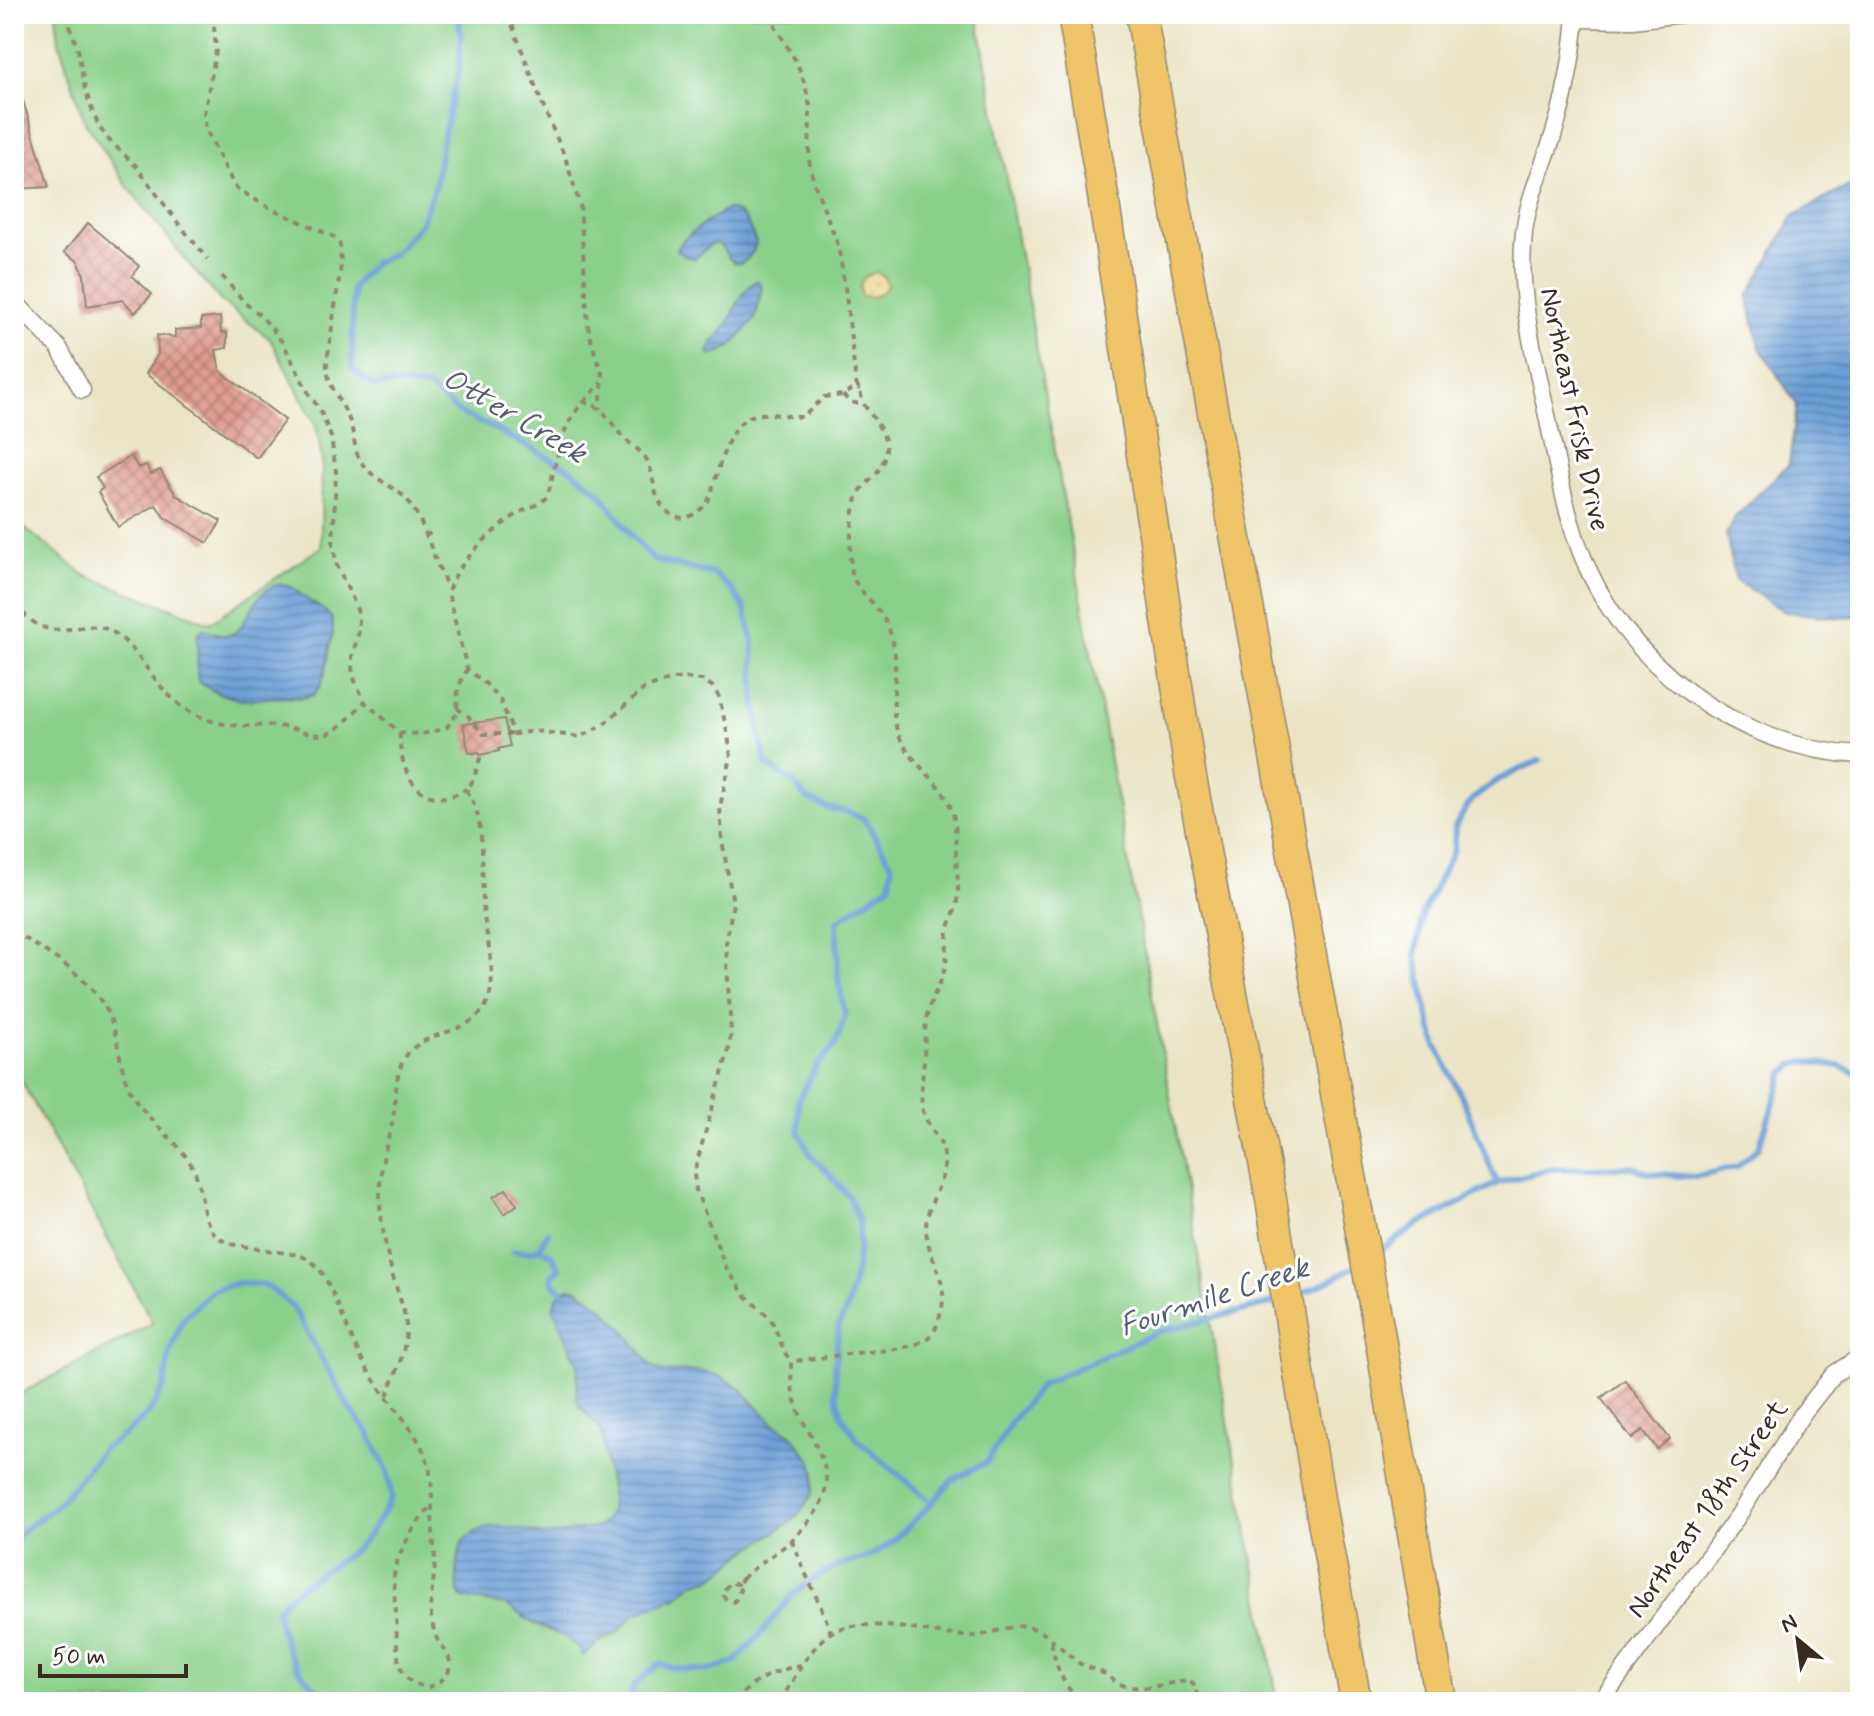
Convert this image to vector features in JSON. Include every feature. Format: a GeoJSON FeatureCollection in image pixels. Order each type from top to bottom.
{"type":"FeatureCollection","features":[{"type":"Feature","properties":{"kind":"highway"},"geometry":{"type":"LineString","coordinates":[[1073,14],[1190,772],[1271,1199],[1356,1702]]}},
{"type":"Feature","properties":{"kind":"highway"},"geometry":{"type":"LineString","coordinates":[[1141,14],[1349,1162],[1441,1702]]}},
{"type":"Feature","properties":{"kind":"street"},"geometry":{"type":"LineString","coordinates":[[1576,16],[1633,20],[1682,14]]}},
{"type":"Feature","properties":{"kind":"street","name":"Northeast Frisk Drive"},"geometry":{"type":"LineString","coordinates":[[1576,16],[1564,93],[1524,230],[1522,288],[1578,547],[1599,589],[1629,635],[1686,692],[1722,715],[1794,745],[1860,755]]}},
{"type":"Feature","properties":{"kind":"street"},"geometry":{"type":"LineString","coordinates":[[14,301],[59,348],[82,390]]}},
{"type":"Feature","properties":{"kind":"street","name":"Northeast 18th Street"},"geometry":{"type":"LineString","coordinates":[[1605,1699],[1738,1516],[1803,1413],[1834,1374],[1860,1357]]}},
{"type":"Feature","properties":{"kind":"path"},"geometry":{"type":"LineString","coordinates":[[66,14],[78,50],[85,89],[100,128],[136,166],[208,259]]}},
{"type":"Feature","properties":{"kind":"path"},"geometry":{"type":"LineString","coordinates":[[213,14],[216,51],[204,114],[206,130],[236,188],[264,205],[334,237],[340,245],[341,265],[326,372],[329,382],[346,413],[361,463],[413,507],[445,582],[450,584]]}},
{"type":"Feature","properties":{"kind":"path"},"geometry":{"type":"LineString","coordinates":[[508,14],[565,157],[580,205],[588,325],[603,376],[600,409]]}},
{"type":"Feature","properties":{"kind":"path"},"geometry":{"type":"LineString","coordinates":[[768,14],[797,63],[805,85],[810,106],[809,160],[813,180],[838,245],[856,384],[862,402],[886,438],[883,464],[860,492],[850,540],[852,576],[889,628],[896,662],[895,728],[909,753],[938,784],[952,809],[959,889],[947,942],[944,973],[927,1015],[922,1094],[922,1110],[942,1145],[945,1157],[944,1171],[931,1201],[926,1231],[944,1290],[943,1304],[931,1335],[919,1342],[874,1353],[791,1361]]}},
{"type":"Feature","properties":{"kind":"path"},"geometry":{"type":"LineString","coordinates":[[222,276],[283,343],[321,412],[331,437],[336,472],[333,544],[337,566],[359,617],[352,668],[365,702],[400,733],[422,734],[439,730],[447,727],[457,713],[458,688],[467,669]]}},
{"type":"Feature","properties":{"kind":"path"},"geometry":{"type":"LineString","coordinates":[[514,734],[500,700],[467,669],[448,593],[450,584],[475,550],[506,522],[544,501],[571,417],[602,383]]}},
{"type":"Feature","properties":{"kind":"path"},"geometry":{"type":"LineString","coordinates":[[584,402],[600,409],[623,438],[641,452],[648,463],[659,502],[668,512],[684,518],[693,517],[708,501],[733,432],[746,419],[767,414],[803,417],[824,397],[860,389]]}},
{"type":"Feature","properties":{"kind":"path"},"geometry":{"type":"LineString","coordinates":[[843,395],[852,403],[862,402]]}},
{"type":"Feature","properties":{"kind":"path"},"geometry":{"type":"LineString","coordinates":[[425,536],[433,532]]}},
{"type":"Feature","properties":{"kind":"path"},"geometry":{"type":"LineString","coordinates":[[14,604],[38,625],[50,629],[92,627],[113,632],[171,698],[185,709],[215,723],[286,727],[324,735],[333,731],[365,702]]}},
{"type":"Feature","properties":{"kind":"path"},"geometry":{"type":"LineString","coordinates":[[457,708],[483,734],[536,731],[580,737],[604,724],[644,689],[672,679],[702,680],[712,686],[719,697],[731,757],[720,807],[722,840],[733,903],[726,944],[731,1033],[694,1174],[696,1190],[726,1268],[745,1295],[771,1319],[791,1361],[790,1382],[795,1401],[801,1419],[820,1452],[827,1487],[815,1514],[792,1540],[743,1577],[737,1584],[731,1582],[725,1587],[722,1592],[729,1601],[735,1601],[743,1577]]}},
{"type":"Feature","properties":{"kind":"path"},"geometry":{"type":"LineString","coordinates":[[400,733],[404,766],[416,787],[426,795],[452,797],[472,785],[480,759],[474,753]]}},
{"type":"Feature","properties":{"kind":"path"},"geometry":{"type":"LineString","coordinates":[[387,1396],[406,1334],[380,1202],[382,1167],[393,1117],[397,1073],[403,1060],[420,1043],[467,1023],[477,1015],[487,1005],[491,987],[478,813],[466,789]]}},
{"type":"Feature","properties":{"kind":"path"},"geometry":{"type":"LineString","coordinates":[[14,931],[70,968],[102,1003],[116,1030],[128,1087],[194,1169],[211,1230],[219,1240],[230,1244],[298,1255],[316,1264],[379,1387],[415,1434],[429,1465],[432,1483],[435,1561],[430,1612],[436,1637],[449,1658],[450,1667],[441,1681],[429,1687],[409,1682],[403,1675],[399,1663],[394,1585],[400,1556],[416,1526],[432,1506]]}},
{"type":"Feature","properties":{"kind":"path"},"geometry":{"type":"LineString","coordinates":[[792,1540],[831,1633]]}},
{"type":"Feature","properties":{"kind":"path"},"geometry":{"type":"LineString","coordinates":[[780,1702],[801,1665],[831,1633],[848,1626],[870,1625],[974,1637],[1025,1626],[1035,1629],[1079,1663],[1123,1685],[1149,1688],[1189,1680],[1196,1688],[1194,1702]]}},
{"type":"Feature","properties":{"kind":"path"},"geometry":{"type":"LineString","coordinates":[[1050,1640],[1066,1686],[1084,1702]]}},
{"type":"Feature","properties":{"kind":"path"},"geometry":{"type":"LineString","coordinates":[[735,1702],[765,1676],[801,1665]]}},
{"type":"Feature","properties":{"kind":"green space"},"geometry":{"type":"Polygon","coordinates":[[[56,14],[977,14],[1278,1702],[14,1702],[14,1397],[153,1323],[21,1080],[14,1076],[14,520],[86,576],[210,623],[321,547],[322,461],[316,425],[270,339],[221,301],[188,263],[125,183],[84,120],[59,42],[56,14]]]}},
{"type":"Feature","properties":{"kind":"sand"},"geometry":{"type":"Polygon","coordinates":[[[877,272],[885,278],[887,286],[876,296],[861,295],[863,280],[877,272]]]}},
{"type":"Feature","properties":{"kind":"water"},"geometry":{"type":"Polygon","coordinates":[[[1860,180],[1860,615],[1843,618],[1785,612],[1736,581],[1726,535],[1734,518],[1789,464],[1797,405],[1760,348],[1748,297],[1793,216],[1860,180]]]}},
{"type":"Feature","properties":{"kind":"water"},"geometry":{"type":"Polygon","coordinates":[[[728,209],[743,218],[756,243],[746,260],[734,262],[716,243],[695,259],[676,250],[692,233],[728,209]]]}},
{"type":"Feature","properties":{"kind":"water"},"geometry":{"type":"Polygon","coordinates":[[[757,280],[762,287],[755,319],[731,347],[711,356],[708,353],[711,346],[728,324],[745,292],[757,280]]]}},
{"type":"Feature","properties":{"kind":"water"},"geometry":{"type":"Polygon","coordinates":[[[281,584],[293,588],[331,617],[333,633],[320,687],[313,695],[303,698],[241,700],[217,693],[199,682],[198,633],[203,629],[225,635],[235,632],[263,593],[281,584]]]}},
{"type":"Feature","properties":{"kind":"water"},"geometry":{"type":"Polygon","coordinates":[[[569,1288],[577,1289],[603,1308],[626,1332],[651,1366],[662,1372],[699,1371],[719,1376],[738,1386],[772,1422],[792,1435],[812,1462],[815,1473],[813,1493],[798,1515],[783,1527],[713,1578],[693,1583],[677,1597],[635,1614],[617,1633],[582,1655],[580,1649],[563,1636],[534,1624],[506,1605],[461,1597],[457,1577],[462,1542],[483,1529],[510,1528],[547,1536],[598,1527],[609,1515],[610,1490],[601,1430],[579,1405],[578,1365],[553,1307],[559,1295],[569,1288]]]}},
{"type":"Feature","properties":{"kind":"building"},"geometry":{"type":"Polygon","coordinates":[[[18,84],[49,187],[14,189],[14,85],[18,84]]]}},
{"type":"Feature","properties":{"kind":"building"},"geometry":{"type":"Polygon","coordinates":[[[88,223],[139,266],[132,276],[152,294],[135,313],[123,300],[87,306],[84,275],[78,261],[64,252],[88,223]]]}},
{"type":"Feature","properties":{"kind":"building"},"geometry":{"type":"Polygon","coordinates":[[[220,317],[221,332],[227,333],[227,348],[216,350],[220,371],[285,420],[257,458],[146,374],[158,354],[157,335],[175,337],[175,330],[201,328],[201,319],[220,317]]]}},
{"type":"Feature","properties":{"kind":"building"},"geometry":{"type":"Polygon","coordinates":[[[131,456],[138,468],[146,465],[151,474],[160,470],[176,495],[221,521],[208,543],[165,518],[156,505],[118,527],[98,492],[103,488],[96,477],[131,456]]]}},
{"type":"Feature","properties":{"kind":"building"},"geometry":{"type":"Polygon","coordinates":[[[504,719],[510,746],[480,755],[479,752],[469,753],[463,724],[504,719]]]}},
{"type":"Feature","properties":{"kind":"building"},"geometry":{"type":"Polygon","coordinates":[[[506,1189],[517,1205],[504,1214],[493,1197],[506,1189]]]}},
{"type":"Feature","properties":{"kind":"building"},"geometry":{"type":"Polygon","coordinates":[[[1625,1380],[1670,1439],[1657,1449],[1643,1430],[1632,1439],[1601,1398],[1625,1380]]]}},
{"type":"Feature","properties":{"kind":"waterway","name":"Otter Creek"},"geometry":{"type":"LineString","coordinates":[[458,14],[461,38],[459,69],[435,187],[421,223],[394,254],[374,263],[353,287],[352,368],[377,386],[428,387],[460,413],[572,470],[600,493],[654,560],[714,574],[731,589],[744,607],[753,641],[755,700],[767,765],[794,783],[806,798],[864,819],[892,865],[890,885],[837,921],[838,979],[845,1014],[833,1048],[817,1065],[798,1101],[799,1132],[811,1156],[849,1197],[859,1220],[856,1269],[848,1306],[839,1325],[835,1367],[836,1394],[842,1416],[858,1440],[932,1503]]}},
{"type":"Feature","properties":{"kind":"waterway"},"geometry":{"type":"LineString","coordinates":[[1497,1183],[1461,1095],[1437,1047],[1416,956],[1422,914],[1454,849],[1455,827],[1466,808],[1498,780],[1540,760]]}},
{"type":"Feature","properties":{"kind":"waterway","name":"Fourmile Creek"},"geometry":{"type":"LineString","coordinates":[[1374,1255],[1416,1226],[1497,1183],[1550,1169],[1633,1167],[1648,1173],[1694,1177],[1737,1167],[1759,1147],[1784,1073],[1794,1065],[1805,1061],[1838,1066],[1860,1074]]}},
{"type":"Feature","properties":{"kind":"waterway"},"geometry":{"type":"LineString","coordinates":[[539,1249],[548,1232]]}},
{"type":"Feature","properties":{"kind":"waterway"},"geometry":{"type":"LineString","coordinates":[[513,1251],[539,1249],[551,1254],[559,1268],[552,1281],[561,1291]]}},
{"type":"Feature","properties":{"kind":"waterway","name":"Fourmile Creek"},"geometry":{"type":"LineString","coordinates":[[1296,1295],[1326,1283],[1357,1265]]}},
{"type":"Feature","properties":{"kind":"waterway","name":"Fourmile Creek"},"geometry":{"type":"LineString","coordinates":[[14,1540],[54,1508],[103,1449],[150,1412],[164,1386],[170,1351],[183,1319],[212,1290],[238,1283],[266,1285],[293,1307],[350,1409],[368,1432],[388,1472],[392,1498],[365,1540],[350,1554],[305,1583],[277,1610],[288,1652],[301,1672],[332,1702]]}},
{"type":"Feature","properties":{"kind":"waterway","name":"Fourmile Creek"},"geometry":{"type":"LineString","coordinates":[[629,1702],[634,1685],[659,1664],[707,1671],[735,1662],[792,1595],[839,1565],[868,1557],[890,1544],[952,1480],[987,1462],[1012,1421],[1042,1384],[1160,1331],[1278,1302]]}}]}
